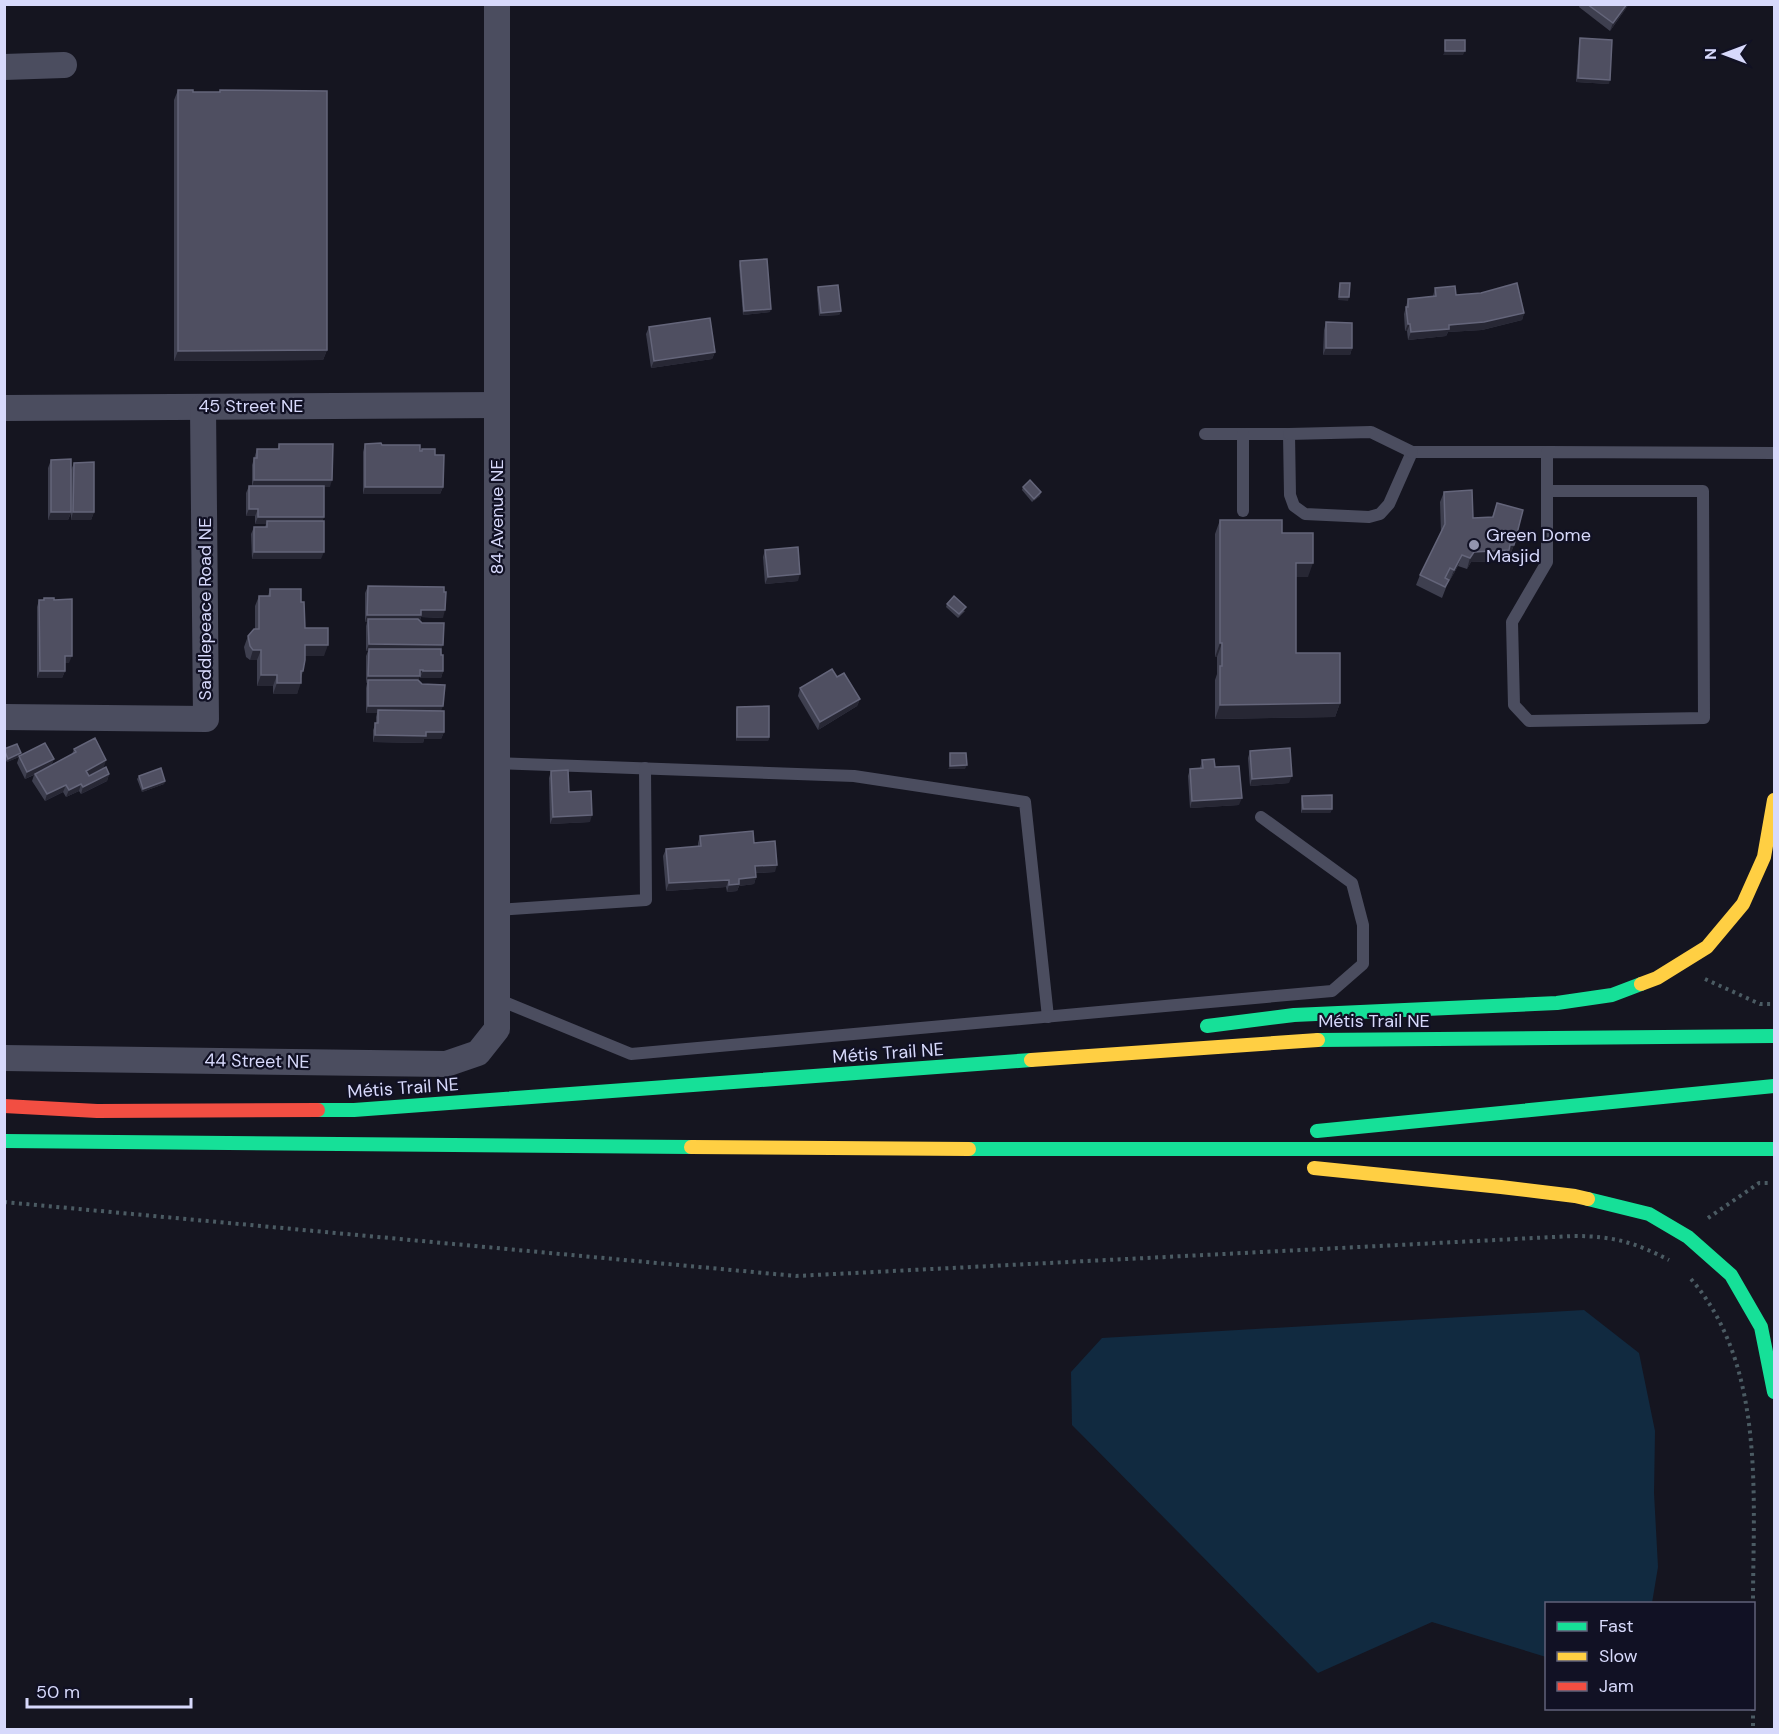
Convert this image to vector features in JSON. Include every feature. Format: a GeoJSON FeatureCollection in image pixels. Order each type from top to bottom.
{"type":"FeatureCollection","features":[{"type":"Feature","properties":{"kind":"main road"},"geometry":{"type":"LineString","coordinates":[[1188,1028],[1294,1015],[1557,1003],[1612,995],[1657,978],[1707,947],[1743,904],[1764,857],[1774,800]]}},
{"type":"Feature","properties":{"kind":"main road","name":"Métis Trail NE"},"geometry":{"type":"LineString","coordinates":[[4,1106],[97,1111],[354,1110],[1302,1040],[1774,1036]]}},
{"type":"Feature","properties":{"kind":"main road"},"geometry":{"type":"LineString","coordinates":[[811,1077],[1070,1044]]}},
{"type":"Feature","properties":{"kind":"main road"},"geometry":{"type":"LineString","coordinates":[[1306,1132],[1774,1086]]}},
{"type":"Feature","properties":{"kind":"main road"},"geometry":{"type":"LineString","coordinates":[[1127,1150],[1270,1136]]}},
{"type":"Feature","properties":{"kind":"main road"},"geometry":{"type":"LineString","coordinates":[[4,1141],[1127,1150],[1774,1149]]}},
{"type":"Feature","properties":{"kind":"main road"},"geometry":{"type":"LineString","coordinates":[[1127,1150],[1256,1162]]}},
{"type":"Feature","properties":{"kind":"main road"},"geometry":{"type":"LineString","coordinates":[[1302,1167],[1575,1196],[1649,1214],[1688,1237],[1731,1275],[1761,1327],[1774,1392]]}},
{"type":"Feature","properties":{"kind":"street","name":"84 Avenue NE"},"geometry":{"type":"LineString","coordinates":[[497,4],[497,1029]]}},
{"type":"Feature","properties":{"kind":"street"},"geometry":{"type":"LineString","coordinates":[[4,67],[64,65]]}},
{"type":"Feature","properties":{"kind":"street","name":"45 Street NE"},"geometry":{"type":"LineString","coordinates":[[4,408],[497,405]]}},
{"type":"Feature","properties":{"kind":"street","name":"Saddlepeace Road NE"},"geometry":{"type":"LineString","coordinates":[[4,717],[206,719],[203,407]]}},
{"type":"Feature","properties":{"kind":"street","name":"44 Street NE"},"geometry":{"type":"LineString","coordinates":[[4,1058],[446,1064],[478,1053],[497,1029]]}},
{"type":"Feature","properties":{"kind":"lane"},"geometry":{"type":"LineString","coordinates":[[1205,434],[1371,432],[1412,452],[1774,453]]}},
{"type":"Feature","properties":{"kind":"lane"},"geometry":{"type":"LineString","coordinates":[[1243,434],[1243,511]]}},
{"type":"Feature","properties":{"kind":"lane"},"geometry":{"type":"LineString","coordinates":[[1289,434],[1290,495],[1294,506],[1305,514],[1369,517],[1380,514],[1389,504],[1412,452]]}},
{"type":"Feature","properties":{"kind":"lane"},"geometry":{"type":"LineString","coordinates":[[1547,452],[1547,490],[1547,562],[1512,622],[1514,705],[1529,721],[1704,718],[1703,491],[1547,490]]}},
{"type":"Feature","properties":{"kind":"lane"},"geometry":{"type":"LineString","coordinates":[[497,763],[854,776],[1025,802],[1048,1017]]}},
{"type":"Feature","properties":{"kind":"lane"},"geometry":{"type":"LineString","coordinates":[[497,910],[646,900],[645,768]]}},
{"type":"Feature","properties":{"kind":"lane"},"geometry":{"type":"LineString","coordinates":[[497,999],[631,1054],[1332,991],[1363,964],[1363,925],[1352,883],[1262,817]]}},
{"type":"Feature","properties":{"kind":"path"},"geometry":{"type":"LineString","coordinates":[[1700,976],[1760,1004],[1771,1004]]}},
{"type":"Feature","properties":{"kind":"path"},"geometry":{"type":"LineString","coordinates":[[1704,1221],[1759,1183],[1771,1183]]}},
{"type":"Feature","properties":{"kind":"path"},"geometry":{"type":"LineString","coordinates":[[4,1202],[796,1275],[1574,1236],[1603,1237],[1633,1243],[1673,1262]]}},
{"type":"Feature","properties":{"kind":"path"},"geometry":{"type":"LineString","coordinates":[[1686,1274],[1710,1304],[1728,1337],[1742,1381],[1753,1463],[1753,1602]]}},
{"type":"Feature","properties":{"kind":"path"},"geometry":{"type":"LineString","coordinates":[[1753,1710],[1754,1730]]}},
{"type":"Feature","properties":{"kind":"water"},"geometry":{"type":"Polygon","coordinates":[[[1584,1310],[1639,1353],[1655,1431],[1654,1493],[1658,1567],[1652,1602],[1545,1602],[1545,1657],[1432,1622],[1318,1673],[1072,1425],[1071,1372],[1102,1338],[1584,1310]]]}},
{"type":"Feature","properties":{"kind":"building"},"geometry":{"type":"Polygon","coordinates":[[[1587,4],[1627,4],[1613,23],[1587,4]]]}},
{"type":"Feature","properties":{"kind":"building"},"geometry":{"type":"Polygon","coordinates":[[[1580,38],[1612,40],[1610,80],[1578,78],[1580,38]]]}},
{"type":"Feature","properties":{"kind":"building"},"geometry":{"type":"Polygon","coordinates":[[[1445,40],[1465,40],[1465,51],[1445,51],[1445,40]]]}},
{"type":"Feature","properties":{"kind":"building"},"geometry":{"type":"Polygon","coordinates":[[[178,90],[193,90],[193,92],[327,91],[327,350],[178,351],[178,90]]]}},
{"type":"Feature","properties":{"kind":"building"},"geometry":{"type":"Polygon","coordinates":[[[767,259],[771,309],[744,311],[740,261],[767,259]]]}},
{"type":"Feature","properties":{"kind":"building"},"geometry":{"type":"Polygon","coordinates":[[[1340,283],[1350,283],[1349,297],[1339,297],[1340,283]]]}},
{"type":"Feature","properties":{"kind":"building"},"geometry":{"type":"Polygon","coordinates":[[[1517,283],[1524,313],[1484,322],[1449,325],[1449,329],[1411,332],[1406,307],[1408,307],[1408,299],[1436,296],[1435,288],[1455,286],[1456,295],[1481,293],[1517,283]]]}},
{"type":"Feature","properties":{"kind":"building"},"geometry":{"type":"Polygon","coordinates":[[[838,285],[841,311],[821,313],[818,287],[838,285]]]}},
{"type":"Feature","properties":{"kind":"building"},"geometry":{"type":"Polygon","coordinates":[[[710,318],[715,352],[654,361],[649,327],[710,318]]]}},
{"type":"Feature","properties":{"kind":"building"},"geometry":{"type":"Polygon","coordinates":[[[1326,322],[1352,323],[1352,348],[1326,348],[1326,322]]]}},
{"type":"Feature","properties":{"kind":"building"},"geometry":{"type":"Polygon","coordinates":[[[381,443],[382,445],[420,445],[420,451],[435,449],[435,455],[444,455],[443,487],[365,487],[365,444],[381,443]]]}},
{"type":"Feature","properties":{"kind":"building"},"geometry":{"type":"Polygon","coordinates":[[[279,444],[333,444],[332,480],[254,480],[254,458],[257,458],[257,449],[279,449],[279,444]]]}},
{"type":"Feature","properties":{"kind":"building"},"geometry":{"type":"Polygon","coordinates":[[[71,459],[71,512],[51,512],[51,460],[71,459]]]}},
{"type":"Feature","properties":{"kind":"building"},"geometry":{"type":"Polygon","coordinates":[[[94,462],[94,512],[73,512],[74,463],[94,462]]]}},
{"type":"Feature","properties":{"kind":"building"},"geometry":{"type":"Polygon","coordinates":[[[1030,480],[1041,492],[1034,499],[1023,487],[1030,480]]]}},
{"type":"Feature","properties":{"kind":"building"},"geometry":{"type":"Polygon","coordinates":[[[249,486],[324,486],[324,517],[258,517],[258,509],[249,509],[249,486]]]}},
{"type":"Feature","properties":{"kind":"building","name":"Green Dome Masjid"},"geometry":{"type":"Polygon","coordinates":[[[1472,490],[1473,518],[1493,517],[1497,503],[1523,510],[1514,545],[1510,545],[1509,550],[1474,552],[1470,558],[1462,555],[1454,570],[1450,568],[1445,578],[1449,580],[1445,587],[1420,575],[1445,524],[1444,492],[1472,490]]]}},
{"type":"Feature","properties":{"kind":"building"},"geometry":{"type":"Polygon","coordinates":[[[1220,520],[1282,520],[1282,533],[1313,533],[1313,563],[1296,563],[1296,653],[1340,653],[1340,703],[1220,705],[1222,643],[1220,643],[1220,520]]]}},
{"type":"Feature","properties":{"kind":"building"},"geometry":{"type":"Polygon","coordinates":[[[267,521],[324,521],[324,552],[254,552],[254,527],[267,527],[267,521]]]}},
{"type":"Feature","properties":{"kind":"building"},"geometry":{"type":"Polygon","coordinates":[[[798,547],[800,574],[768,577],[765,550],[798,547]]]}},
{"type":"Feature","properties":{"kind":"building"},"geometry":{"type":"Polygon","coordinates":[[[368,586],[444,587],[445,610],[421,610],[421,615],[367,615],[368,586]]]}},
{"type":"Feature","properties":{"kind":"building"},"geometry":{"type":"Polygon","coordinates":[[[270,589],[301,589],[305,628],[328,628],[328,645],[305,645],[301,683],[277,683],[277,675],[261,675],[261,650],[253,650],[250,646],[248,636],[254,629],[259,629],[259,596],[270,596],[270,589]]]}},
{"type":"Feature","properties":{"kind":"building"},"geometry":{"type":"Polygon","coordinates":[[[954,596],[966,607],[959,614],[947,604],[954,596]]]}},
{"type":"Feature","properties":{"kind":"building"},"geometry":{"type":"Polygon","coordinates":[[[44,598],[72,599],[72,656],[65,656],[65,671],[40,671],[39,600],[44,600],[44,598]]]}},
{"type":"Feature","properties":{"kind":"building"},"geometry":{"type":"Polygon","coordinates":[[[368,619],[418,619],[422,623],[444,623],[443,645],[369,644],[368,619]]]}},
{"type":"Feature","properties":{"kind":"building"},"geometry":{"type":"Polygon","coordinates":[[[369,649],[441,649],[443,671],[420,670],[420,676],[368,676],[369,649]]]}},
{"type":"Feature","properties":{"kind":"building"},"geometry":{"type":"Polygon","coordinates":[[[832,669],[837,677],[844,673],[860,699],[820,722],[800,688],[832,669]]]}},
{"type":"Feature","properties":{"kind":"building"},"geometry":{"type":"Polygon","coordinates":[[[368,680],[418,680],[422,684],[445,685],[443,706],[368,706],[368,680]]]}},
{"type":"Feature","properties":{"kind":"building"},"geometry":{"type":"Polygon","coordinates":[[[769,706],[769,737],[737,737],[737,707],[769,706]]]}},
{"type":"Feature","properties":{"kind":"building"},"geometry":{"type":"Polygon","coordinates":[[[378,710],[444,711],[444,732],[426,732],[426,736],[375,735],[378,710]]]}},
{"type":"Feature","properties":{"kind":"building"},"geometry":{"type":"Polygon","coordinates":[[[95,738],[106,760],[86,771],[89,776],[106,767],[109,774],[83,787],[81,784],[69,790],[66,785],[47,794],[35,774],[76,752],[74,749],[95,738]]]}},
{"type":"Feature","properties":{"kind":"building"},"geometry":{"type":"Polygon","coordinates":[[[45,743],[54,759],[27,772],[19,756],[45,743]]]}},
{"type":"Feature","properties":{"kind":"building"},"geometry":{"type":"Polygon","coordinates":[[[17,744],[21,753],[8,759],[4,749],[17,744]]]}},
{"type":"Feature","properties":{"kind":"building"},"geometry":{"type":"Polygon","coordinates":[[[1290,748],[1292,776],[1252,779],[1250,751],[1290,748]]]}},
{"type":"Feature","properties":{"kind":"building"},"geometry":{"type":"Polygon","coordinates":[[[950,753],[966,753],[967,765],[950,766],[950,753]]]}},
{"type":"Feature","properties":{"kind":"building"},"geometry":{"type":"Polygon","coordinates":[[[1214,759],[1215,767],[1239,766],[1242,798],[1192,801],[1190,769],[1203,768],[1202,760],[1214,759]]]}},
{"type":"Feature","properties":{"kind":"building"},"geometry":{"type":"Polygon","coordinates":[[[161,768],[165,781],[143,789],[139,776],[161,768]]]}},
{"type":"Feature","properties":{"kind":"building"},"geometry":{"type":"Polygon","coordinates":[[[568,770],[569,792],[591,791],[592,815],[553,817],[551,771],[568,770]]]}},
{"type":"Feature","properties":{"kind":"building"},"geometry":{"type":"Polygon","coordinates":[[[1332,795],[1332,809],[1303,809],[1302,796],[1332,795]]]}},
{"type":"Feature","properties":{"kind":"building"},"geometry":{"type":"Polygon","coordinates":[[[753,831],[754,843],[775,841],[777,865],[755,866],[756,877],[739,879],[739,884],[729,885],[729,880],[669,883],[666,849],[701,846],[700,836],[753,831]]]}},
{"type":"Feature","properties":{"kind":"traffic: fast"},"geometry":{"type":"LineString","coordinates":[[1207,1026],[1294,1015],[1557,1003],[1612,995],[1641,984]]}},
{"type":"Feature","properties":{"kind":"traffic: fast"},"geometry":{"type":"LineString","coordinates":[[1318,1040],[1774,1036]]}},
{"type":"Feature","properties":{"kind":"traffic: fast"},"geometry":{"type":"LineString","coordinates":[[318,1110],[354,1110],[1031,1060]]}},
{"type":"Feature","properties":{"kind":"traffic: fast"},"geometry":{"type":"LineString","coordinates":[[1317,1131],[1774,1086]]}},
{"type":"Feature","properties":{"kind":"traffic: fast"},"geometry":{"type":"LineString","coordinates":[[4,1141],[691,1147]]}},
{"type":"Feature","properties":{"kind":"traffic: fast"},"geometry":{"type":"LineString","coordinates":[[969,1149],[1774,1149]]}},
{"type":"Feature","properties":{"kind":"traffic: fast"},"geometry":{"type":"LineString","coordinates":[[1588,1199],[1649,1214],[1688,1237],[1731,1275],[1761,1327],[1774,1392]]}},
{"type":"Feature","properties":{"kind":"traffic: slow"},"geometry":{"type":"LineString","coordinates":[[1641,984],[1657,978],[1707,947],[1743,904],[1764,857],[1774,800]]}},
{"type":"Feature","properties":{"kind":"traffic: slow"},"geometry":{"type":"LineString","coordinates":[[1031,1060],[1318,1040]]}},
{"type":"Feature","properties":{"kind":"traffic: slow"},"geometry":{"type":"LineString","coordinates":[[691,1147],[969,1149]]}},
{"type":"Feature","properties":{"kind":"traffic: slow"},"geometry":{"type":"LineString","coordinates":[[1314,1168],[1501,1187],[1588,1199]]}},
{"type":"Feature","properties":{"kind":"traffic: jam"},"geometry":{"type":"LineString","coordinates":[[4,1106],[97,1111],[318,1110]]}},
{"type":"Feature","properties":{"kind":"place","name":"Green Dome Masjid"},"geometry":{"type":"Point","coordinates":[1474,545]}}]}
